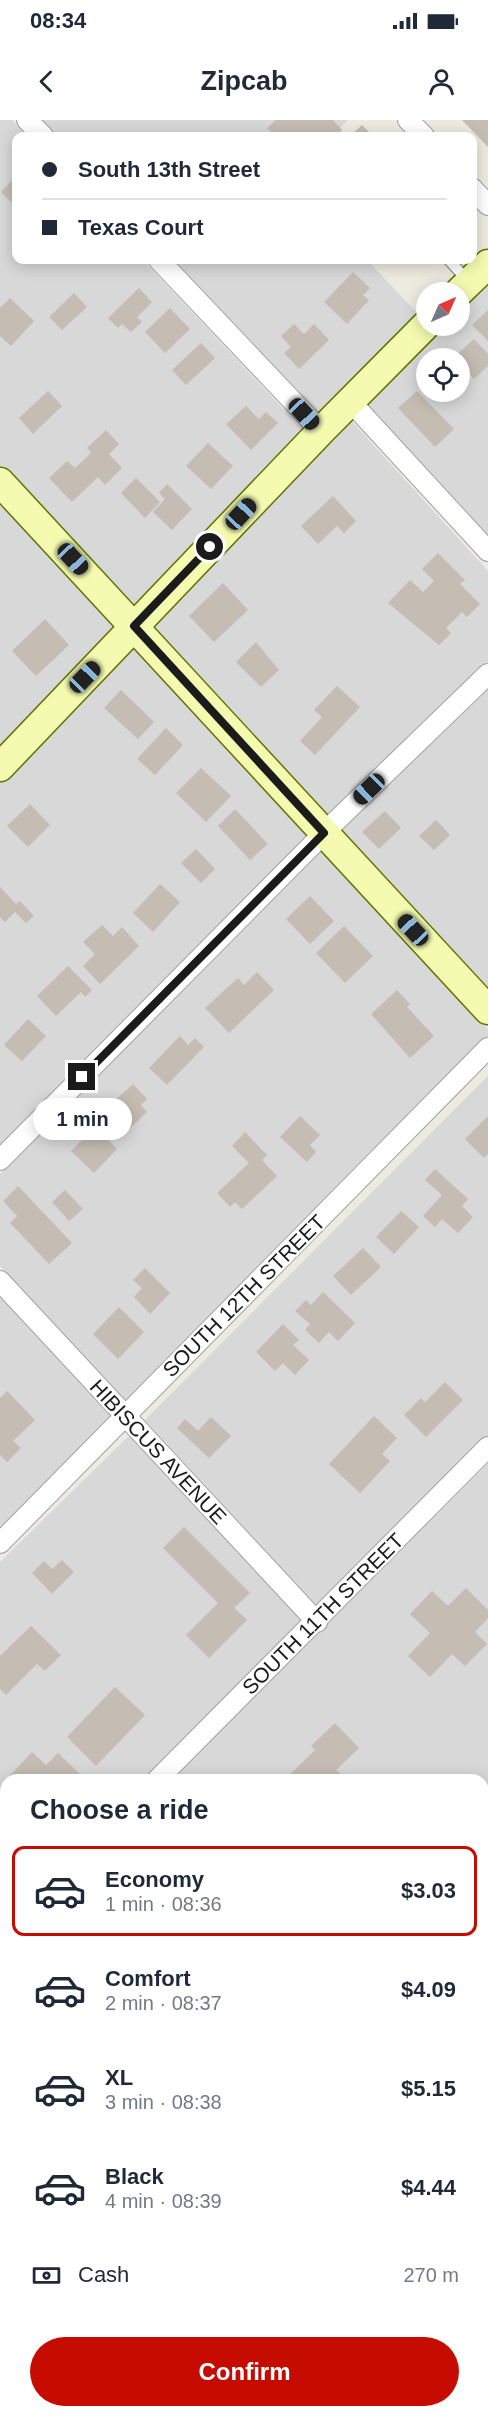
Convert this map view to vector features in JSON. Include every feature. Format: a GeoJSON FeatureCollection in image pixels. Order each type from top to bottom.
{"type":"FeatureCollection","features":[{"type":"Feature","properties":{"kind":"street"},"geometry":{"type":"LineString","coordinates":[[27,120],[39,132]]}},
{"type":"Feature","properties":{"kind":"street"},"geometry":{"type":"LineString","coordinates":[[408,120],[420,132]]}},
{"type":"Feature","properties":{"kind":"street"},"geometry":{"type":"LineString","coordinates":[[477,193],[488,205]]}},
{"type":"Feature","properties":{"kind":"street"},"geometry":{"type":"LineString","coordinates":[[163,264],[321,431]]}},
{"type":"Feature","properties":{"kind":"street"},"geometry":{"type":"LineString","coordinates":[[0,767],[321,431],[416,336]]}},
{"type":"Feature","properties":{"kind":"street"},"geometry":{"type":"LineString","coordinates":[[350,401],[488,551]]}},
{"type":"Feature","properties":{"kind":"street"},"geometry":{"type":"LineString","coordinates":[[0,482],[488,1010]]}},
{"type":"Feature","properties":{"kind":"street"},"geometry":{"type":"LineString","coordinates":[[0,1160],[324,833],[488,674]]}},
{"type":"Feature","properties":{"kind":"street","name":"SOUTH 12TH STREET"},"geometry":{"type":"LineString","coordinates":[[0,1543],[488,1048]]}},
{"type":"Feature","properties":{"kind":"street","name":"HIBISCUS AVENUE"},"geometry":{"type":"LineString","coordinates":[[0,1281],[317,1622]]}},
{"type":"Feature","properties":{"kind":"street","name":"SOUTH 11TH STREET"},"geometry":{"type":"LineString","coordinates":[[163,1774],[317,1622],[488,1447]]}},
{"type":"Feature","properties":{"kind":"lane"},"geometry":{"type":"LineString","coordinates":[[454,264],[472,279]]}},
{"type":"Feature","properties":{"kind":"shaded area"},"geometry":{"type":"Polygon","coordinates":[[[0,120],[12,120],[23,132],[12,132],[12,264],[147,264],[305,432],[133,611],[0,468],[0,120]]]}},
{"type":"Feature","properties":{"kind":"shaded area"},"geometry":{"type":"Polygon","coordinates":[[[41,120],[348,120],[336,132],[52,132],[41,120]]]}},
{"type":"Feature","properties":{"kind":"shaded area"},"geometry":{"type":"Polygon","coordinates":[[[176,264],[371,264],[416,312],[416,322],[319,417],[176,264]]]}},
{"type":"Feature","properties":{"kind":"shaded area"},"geometry":{"type":"Polygon","coordinates":[[[488,277],[488,539],[362,402],[416,349],[416,402],[470,402],[470,348],[417,348],[429,336],[470,336],[470,295],[488,277]]]}},
{"type":"Feature","properties":{"kind":"shaded area"},"geometry":{"type":"Polygon","coordinates":[[[347,416],[488,571],[488,662],[323,822],[146,625],[347,416]]]}},
{"type":"Feature","properties":{"kind":"shaded area"},"geometry":{"type":"Polygon","coordinates":[[[0,499],[118,626],[0,754],[0,499]]]}},
{"type":"Feature","properties":{"kind":"shaded area"},"geometry":{"type":"Polygon","coordinates":[[[131,640],[308,837],[0,1147],[0,782],[131,640]]]}},
{"type":"Feature","properties":{"kind":"shaded area"},"geometry":{"type":"Polygon","coordinates":[[[488,688],[488,998],[335,836],[488,688]]]}},
{"type":"Feature","properties":{"kind":"shaded area"},"geometry":{"type":"Polygon","coordinates":[[[320,850],[488,1029],[488,1049],[132,1407],[0,1266],[0,1174],[320,850]]]}},
{"type":"Feature","properties":{"kind":"shaded area"},"geometry":{"type":"Polygon","coordinates":[[[488,1076],[488,1436],[318,1607],[145,1420],[488,1076]]]}},
{"type":"Feature","properties":{"kind":"shaded area"},"geometry":{"type":"Polygon","coordinates":[[[0,1297],[117,1421],[0,1536],[0,1297]]]}},
{"type":"Feature","properties":{"kind":"shaded area"},"geometry":{"type":"Polygon","coordinates":[[[130,1435],[303,1622],[150,1774],[0,1774],[0,1562],[130,1435]]]}},
{"type":"Feature","properties":{"kind":"shaded area"},"geometry":{"type":"Polygon","coordinates":[[[488,1463],[488,1774],[176,1774],[488,1463]]]}},
{"type":"Feature","properties":{"kind":"building"},"geometry":{"type":"Polygon","coordinates":[[[276,120],[333,120],[342,130],[340,132],[271,132],[267,128],[276,120]]]}},
{"type":"Feature","properties":{"kind":"building"},"geometry":{"type":"Polygon","coordinates":[[[462,120],[488,120],[488,147],[477,136],[477,132],[474,132],[462,120]]]}},
{"type":"Feature","properties":{"kind":"building"},"geometry":{"type":"Polygon","coordinates":[[[362,125],[369,132],[354,132],[362,125]]]}},
{"type":"Feature","properties":{"kind":"building"},"geometry":{"type":"Polygon","coordinates":[[[12,180],[12,203],[1,192],[12,180]]]}},
{"type":"Feature","properties":{"kind":"building"},"geometry":{"type":"Polygon","coordinates":[[[353,272],[370,288],[363,295],[369,300],[347,324],[324,302],[353,272]]]}},
{"type":"Feature","properties":{"kind":"building"},"geometry":{"type":"Polygon","coordinates":[[[139,288],[152,302],[137,317],[142,322],[131,332],[122,324],[118,328],[108,318],[139,288]]]}},
{"type":"Feature","properties":{"kind":"building"},"geometry":{"type":"Polygon","coordinates":[[[74,293],[87,307],[62,330],[49,317],[74,293]]]}},
{"type":"Feature","properties":{"kind":"building"},"geometry":{"type":"Polygon","coordinates":[[[10,298],[34,321],[11,346],[0,336],[0,308],[10,298]]]}},
{"type":"Feature","properties":{"kind":"building"},"geometry":{"type":"Polygon","coordinates":[[[170,308],[190,329],[165,353],[145,332],[170,308]]]}},
{"type":"Feature","properties":{"kind":"building"},"geometry":{"type":"Polygon","coordinates":[[[488,310],[488,341],[472,325],[488,310]]]}},
{"type":"Feature","properties":{"kind":"building"},"geometry":{"type":"Polygon","coordinates":[[[294,324],[304,334],[314,324],[329,340],[299,369],[284,353],[291,347],[281,336],[294,324]]]}},
{"type":"Feature","properties":{"kind":"building"},"geometry":{"type":"Polygon","coordinates":[[[474,339],[488,354],[488,366],[474,379],[470,374],[470,348],[464,348],[474,339]]]}},
{"type":"Feature","properties":{"kind":"building"},"geometry":{"type":"Polygon","coordinates":[[[201,343],[215,358],[186,385],[172,370],[201,343]]]}},
{"type":"Feature","properties":{"kind":"building"},"geometry":{"type":"Polygon","coordinates":[[[48,391],[62,406],[33,434],[19,418],[48,391]]]}},
{"type":"Feature","properties":{"kind":"building"},"geometry":{"type":"Polygon","coordinates":[[[416,392],[416,402],[428,402],[454,429],[435,447],[398,408],[416,392]]]}},
{"type":"Feature","properties":{"kind":"building"},"geometry":{"type":"Polygon","coordinates":[[[246,406],[259,419],[266,412],[278,423],[251,450],[226,424],[246,406]]]}},
{"type":"Feature","properties":{"kind":"building"},"geometry":{"type":"Polygon","coordinates":[[[106,430],[119,444],[109,454],[122,468],[105,485],[98,477],[72,502],[49,478],[67,461],[75,468],[91,453],[87,448],[106,430]]]}},
{"type":"Feature","properties":{"kind":"building"},"geometry":{"type":"Polygon","coordinates":[[[208,443],[233,466],[211,489],[186,466],[208,443]]]}},
{"type":"Feature","properties":{"kind":"building"},"geometry":{"type":"Polygon","coordinates":[[[136,478],[160,502],[145,518],[121,493],[136,478]]]}},
{"type":"Feature","properties":{"kind":"building"},"geometry":{"type":"Polygon","coordinates":[[[167,484],[192,509],[172,530],[153,512],[165,499],[159,493],[167,484]]]}},
{"type":"Feature","properties":{"kind":"building"},"geometry":{"type":"Polygon","coordinates":[[[333,496],[356,521],[344,533],[337,526],[318,544],[301,526],[333,496]]]}},
{"type":"Feature","properties":{"kind":"building"},"geometry":{"type":"Polygon","coordinates":[[[438,553],[465,580],[460,584],[480,604],[467,617],[462,612],[446,628],[451,633],[439,645],[388,603],[410,580],[423,592],[434,581],[422,569],[438,553]]]}},
{"type":"Feature","properties":{"kind":"building"},"geometry":{"type":"Polygon","coordinates":[[[223,583],[248,610],[214,642],[189,616],[223,583]]]}},
{"type":"Feature","properties":{"kind":"building"},"geometry":{"type":"Polygon","coordinates":[[[45,619],[69,645],[36,676],[12,651],[45,619]]]}},
{"type":"Feature","properties":{"kind":"building"},"geometry":{"type":"Polygon","coordinates":[[[256,642],[279,670],[261,687],[236,662],[256,642]]]}},
{"type":"Feature","properties":{"kind":"building"},"geometry":{"type":"Polygon","coordinates":[[[337,686],[360,707],[315,755],[300,741],[322,717],[314,710],[337,686]]]}},
{"type":"Feature","properties":{"kind":"building"},"geometry":{"type":"Polygon","coordinates":[[[121,690],[154,722],[138,739],[104,708],[121,690]]]}},
{"type":"Feature","properties":{"kind":"building"},"geometry":{"type":"Polygon","coordinates":[[[166,728],[183,745],[155,775],[137,759],[166,728]]]}},
{"type":"Feature","properties":{"kind":"building"},"geometry":{"type":"Polygon","coordinates":[[[201,768],[231,796],[206,822],[176,793],[201,768]]]}},
{"type":"Feature","properties":{"kind":"building"},"geometry":{"type":"Polygon","coordinates":[[[30,804],[50,825],[28,847],[7,826],[30,804]]]}},
{"type":"Feature","properties":{"kind":"building"},"geometry":{"type":"Polygon","coordinates":[[[235,809],[268,844],[250,860],[218,826],[235,809]]]}},
{"type":"Feature","properties":{"kind":"building"},"geometry":{"type":"Polygon","coordinates":[[[385,811],[401,828],[379,849],[362,832],[385,811]]]}},
{"type":"Feature","properties":{"kind":"building"},"geometry":{"type":"Polygon","coordinates":[[[436,820],[450,835],[434,850],[419,836],[436,820]]]}},
{"type":"Feature","properties":{"kind":"building"},"geometry":{"type":"Polygon","coordinates":[[[196,849],[215,869],[201,883],[181,863],[196,849]]]}},
{"type":"Feature","properties":{"kind":"building"},"geometry":{"type":"Polygon","coordinates":[[[160,884],[180,902],[153,932],[133,913],[160,884]]]}},
{"type":"Feature","properties":{"kind":"building"},"geometry":{"type":"Polygon","coordinates":[[[0,887],[16,904],[20,901],[34,916],[26,923],[15,912],[5,922],[0,917],[0,887]]]}},
{"type":"Feature","properties":{"kind":"building"},"geometry":{"type":"Polygon","coordinates":[[[310,896],[334,921],[310,944],[286,919],[310,896]]]}},
{"type":"Feature","properties":{"kind":"building"},"geometry":{"type":"Polygon","coordinates":[[[102,925],[113,936],[122,927],[139,946],[100,984],[83,966],[95,954],[83,942],[102,925]]]}},
{"type":"Feature","properties":{"kind":"building"},"geometry":{"type":"Polygon","coordinates":[[[344,926],[373,956],[345,983],[316,953],[344,926]]]}},
{"type":"Feature","properties":{"kind":"building"},"geometry":{"type":"Polygon","coordinates":[[[68,966],[92,990],[85,997],[81,992],[56,1016],[37,996],[68,966]]]}},
{"type":"Feature","properties":{"kind":"building"},"geometry":{"type":"Polygon","coordinates":[[[257,972],[274,990],[229,1033],[205,1008],[238,978],[244,985],[257,972]]]}},
{"type":"Feature","properties":{"kind":"building"},"geometry":{"type":"Polygon","coordinates":[[[397,990],[410,1004],[407,1007],[434,1036],[410,1058],[371,1014],[397,990]]]}},
{"type":"Feature","properties":{"kind":"building"},"geometry":{"type":"Polygon","coordinates":[[[28,1019],[46,1036],[22,1061],[4,1045],[28,1019]]]}},
{"type":"Feature","properties":{"kind":"building"},"geometry":{"type":"Polygon","coordinates":[[[180,1036],[188,1045],[195,1038],[204,1047],[167,1085],[149,1068],[180,1036]]]}},
{"type":"Feature","properties":{"kind":"building"},"geometry":{"type":"Polygon","coordinates":[[[133,1084],[147,1099],[141,1105],[147,1112],[126,1132],[105,1109],[133,1084]]]}},
{"type":"Feature","properties":{"kind":"building"},"geometry":{"type":"Polygon","coordinates":[[[300,1116],[320,1135],[310,1145],[316,1152],[307,1162],[280,1137],[300,1116]]]}},
{"type":"Feature","properties":{"kind":"building"},"geometry":{"type":"Polygon","coordinates":[[[488,1116],[488,1154],[484,1158],[465,1139],[488,1116]]]}},
{"type":"Feature","properties":{"kind":"building"},"geometry":{"type":"Polygon","coordinates":[[[90,1122],[117,1149],[94,1173],[71,1151],[86,1136],[81,1132],[90,1122]]]}},
{"type":"Feature","properties":{"kind":"building"},"geometry":{"type":"Polygon","coordinates":[[[245,1132],[267,1155],[262,1160],[277,1176],[242,1209],[235,1202],[230,1207],[217,1193],[249,1163],[232,1146],[245,1132]]]}},
{"type":"Feature","properties":{"kind":"building"},"geometry":{"type":"Polygon","coordinates":[[[435,1169],[468,1199],[462,1206],[473,1217],[458,1233],[442,1219],[435,1227],[423,1216],[442,1195],[425,1180],[435,1169]]]}},
{"type":"Feature","properties":{"kind":"building"},"geometry":{"type":"Polygon","coordinates":[[[18,1186],[72,1243],[49,1264],[10,1223],[17,1216],[3,1201],[18,1186]]]}},
{"type":"Feature","properties":{"kind":"building"},"geometry":{"type":"Polygon","coordinates":[[[65,1190],[83,1209],[69,1221],[52,1202],[65,1190]]]}},
{"type":"Feature","properties":{"kind":"building"},"geometry":{"type":"Polygon","coordinates":[[[401,1211],[419,1227],[394,1254],[376,1237],[401,1211]]]}},
{"type":"Feature","properties":{"kind":"building"},"geometry":{"type":"Polygon","coordinates":[[[363,1248],[381,1267],[351,1295],[333,1276],[363,1248]]]}},
{"type":"Feature","properties":{"kind":"building"},"geometry":{"type":"Polygon","coordinates":[[[145,1268],[170,1293],[150,1314],[134,1297],[142,1288],[133,1280],[145,1268]]]}},
{"type":"Feature","properties":{"kind":"building"},"geometry":{"type":"Polygon","coordinates":[[[323,1292],[355,1323],[338,1341],[329,1332],[319,1343],[305,1330],[310,1324],[295,1311],[306,1300],[311,1305],[323,1292]]]}},
{"type":"Feature","properties":{"kind":"building"},"geometry":{"type":"Polygon","coordinates":[[[119,1307],[144,1332],[118,1359],[93,1334],[119,1307]]]}},
{"type":"Feature","properties":{"kind":"building"},"geometry":{"type":"Polygon","coordinates":[[[283,1324],[299,1340],[293,1345],[309,1360],[295,1375],[283,1363],[275,1371],[256,1352],[283,1324]]]}},
{"type":"Feature","properties":{"kind":"building"},"geometry":{"type":"Polygon","coordinates":[[[445,1382],[463,1400],[426,1437],[404,1415],[421,1398],[425,1402],[445,1382]]]}},
{"type":"Feature","properties":{"kind":"building"},"geometry":{"type":"Polygon","coordinates":[[[7,1391],[35,1420],[13,1441],[21,1448],[7,1462],[0,1455],[0,1398],[7,1391]]]}},
{"type":"Feature","properties":{"kind":"building"},"geometry":{"type":"Polygon","coordinates":[[[374,1416],[397,1438],[382,1454],[390,1461],[360,1493],[329,1464],[374,1416]]]}},
{"type":"Feature","properties":{"kind":"building"},"geometry":{"type":"Polygon","coordinates":[[[211,1417],[231,1436],[209,1458],[177,1428],[185,1419],[198,1431],[211,1417]]]}},
{"type":"Feature","properties":{"kind":"building"},"geometry":{"type":"Polygon","coordinates":[[[184,1527],[250,1593],[234,1608],[247,1620],[209,1658],[186,1635],[218,1603],[163,1548],[184,1527]]]}},
{"type":"Feature","properties":{"kind":"building"},"geometry":{"type":"Polygon","coordinates":[[[62,1560],[74,1572],[52,1594],[32,1573],[44,1561],[52,1569],[62,1560]]]}},
{"type":"Feature","properties":{"kind":"building"},"geometry":{"type":"Polygon","coordinates":[[[466,1588],[488,1610],[488,1618],[475,1632],[487,1644],[465,1666],[452,1654],[430,1677],[408,1656],[430,1633],[410,1614],[432,1591],[448,1606],[466,1588]]]}},
{"type":"Feature","properties":{"kind":"building"},"geometry":{"type":"Polygon","coordinates":[[[31,1626],[61,1655],[45,1671],[37,1664],[6,1695],[0,1689],[0,1656],[31,1626]]]}},
{"type":"Feature","properties":{"kind":"building"},"geometry":{"type":"Polygon","coordinates":[[[115,1687],[145,1715],[96,1766],[67,1737],[115,1687]]]}},
{"type":"Feature","properties":{"kind":"building"},"geometry":{"type":"Polygon","coordinates":[[[335,1723],[359,1748],[336,1770],[341,1774],[290,1774],[315,1750],[311,1746],[335,1723]]]}},
{"type":"Feature","properties":{"kind":"building"},"geometry":{"type":"Polygon","coordinates":[[[32,1752],[46,1765],[58,1753],[80,1774],[11,1774],[32,1752]]]}},
{"type":"Feature","properties":{"kind":"route"},"geometry":{"type":"LineString","coordinates":[[82,1077],[324,833],[134,626],[210,547]]}}]}
